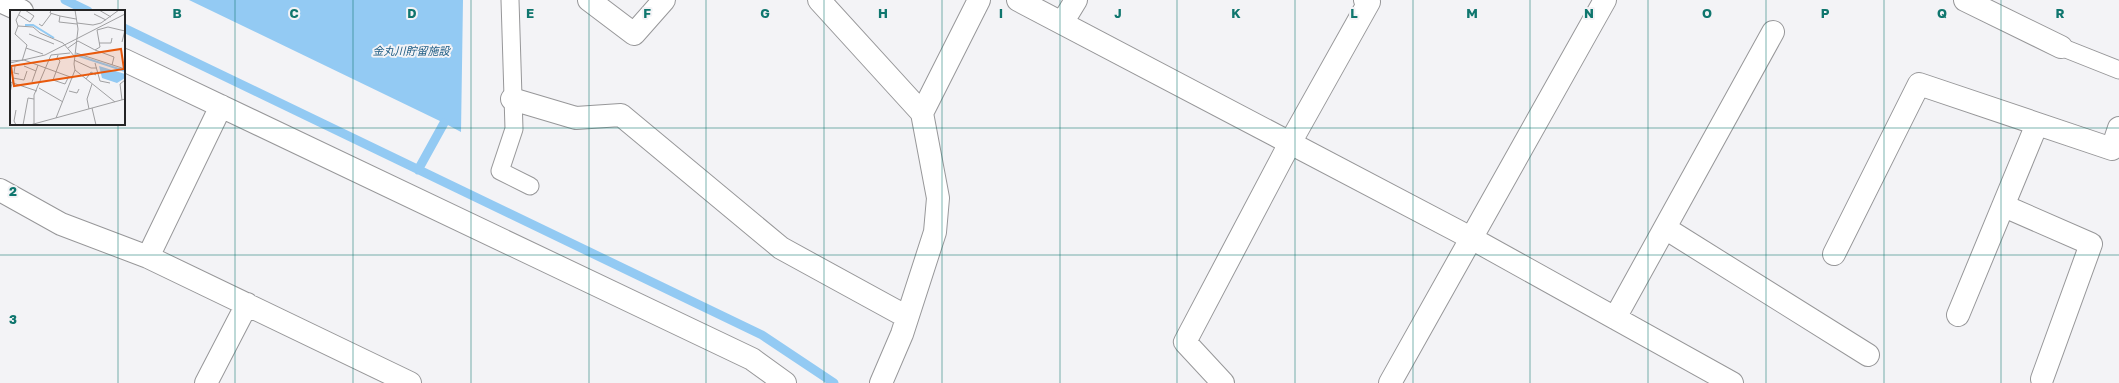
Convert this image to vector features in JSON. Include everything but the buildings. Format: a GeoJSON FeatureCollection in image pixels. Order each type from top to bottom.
{"type":"FeatureCollection","features":[{"type":"Feature","properties":{"kind":"street"},"geometry":{"type":"LineString","coordinates":[[589,0],[634,34],[664,0]]}},
{"type":"Feature","properties":{"kind":"street"},"geometry":{"type":"LineString","coordinates":[[819,0],[922,113],[938,198],[935,232],[888,378]]}},
{"type":"Feature","properties":{"kind":"street"},"geometry":{"type":"LineString","coordinates":[[922,113],[979,0]]}},
{"type":"Feature","properties":{"kind":"street"},"geometry":{"type":"LineString","coordinates":[[1018,0],[1471,238],[1732,383]]}},
{"type":"Feature","properties":{"kind":"street"},"geometry":{"type":"LineString","coordinates":[[1062,23],[1076,0]]}},
{"type":"Feature","properties":{"kind":"street"},"geometry":{"type":"LineString","coordinates":[[1223,383],[1185,342],[1290,143],[1369,2],[1365,0]]}},
{"type":"Feature","properties":{"kind":"street"},"geometry":{"type":"LineString","coordinates":[[1390,383],[1605,0]]}},
{"type":"Feature","properties":{"kind":"street"},"geometry":{"type":"LineString","coordinates":[[1965,0],[2061,47]]}},
{"type":"Feature","properties":{"kind":"street"},"geometry":{"type":"LineString","coordinates":[[0,1],[20,10]]}},
{"type":"Feature","properties":{"kind":"street"},"geometry":{"type":"LineString","coordinates":[[1615,318],[1773,32]]}},
{"type":"Feature","properties":{"kind":"street"},"geometry":{"type":"LineString","coordinates":[[125,60],[752,359],[785,383]]}},
{"type":"Feature","properties":{"kind":"street"},"geometry":{"type":"LineString","coordinates":[[1834,254],[1919,84],[2112,149],[2119,128]]}},
{"type":"Feature","properties":{"kind":"street"},"geometry":{"type":"LineString","coordinates":[[512,99],[576,118],[621,115],[781,248],[907,317]]}},
{"type":"Feature","properties":{"kind":"street"},"geometry":{"type":"LineString","coordinates":[[148,257],[221,106]]}},
{"type":"Feature","properties":{"kind":"street"},"geometry":{"type":"LineString","coordinates":[[1958,315],[2037,124]]}},
{"type":"Feature","properties":{"kind":"street"},"geometry":{"type":"LineString","coordinates":[[0,190],[61,224],[148,257],[410,383]]}},
{"type":"Feature","properties":{"kind":"street"},"geometry":{"type":"LineString","coordinates":[[2004,206],[2091,244],[2042,379]]}},
{"type":"Feature","properties":{"kind":"street"},"geometry":{"type":"LineString","coordinates":[[1665,228],[1868,355]]}},
{"type":"Feature","properties":{"kind":"street"},"geometry":{"type":"LineString","coordinates":[[206,383],[247,304]]}},
{"type":"Feature","properties":{"kind":"lane"},"geometry":{"type":"LineString","coordinates":[[510,0],[514,129],[500,171],[530,186]]}},
{"type":"Feature","properties":{"kind":"lane"},"geometry":{"type":"LineString","coordinates":[[2061,47],[2119,70]]}},
{"type":"Feature","properties":{"kind":"water","name":"金丸川貯留施設"},"geometry":{"type":"Polygon","coordinates":[[[189,0],[463,0],[461,132],[444,123],[189,0]]]}},
{"type":"Feature","properties":{"kind":"waterway"},"geometry":{"type":"LineString","coordinates":[[65,0],[86,10]]}},
{"type":"Feature","properties":{"kind":"waterway"},"geometry":{"type":"LineString","coordinates":[[125,28],[762,335],[834,383]]}},
{"type":"Feature","properties":{"kind":"waterway"},"geometry":{"type":"LineString","coordinates":[[418,170],[444,123]]}}]}
